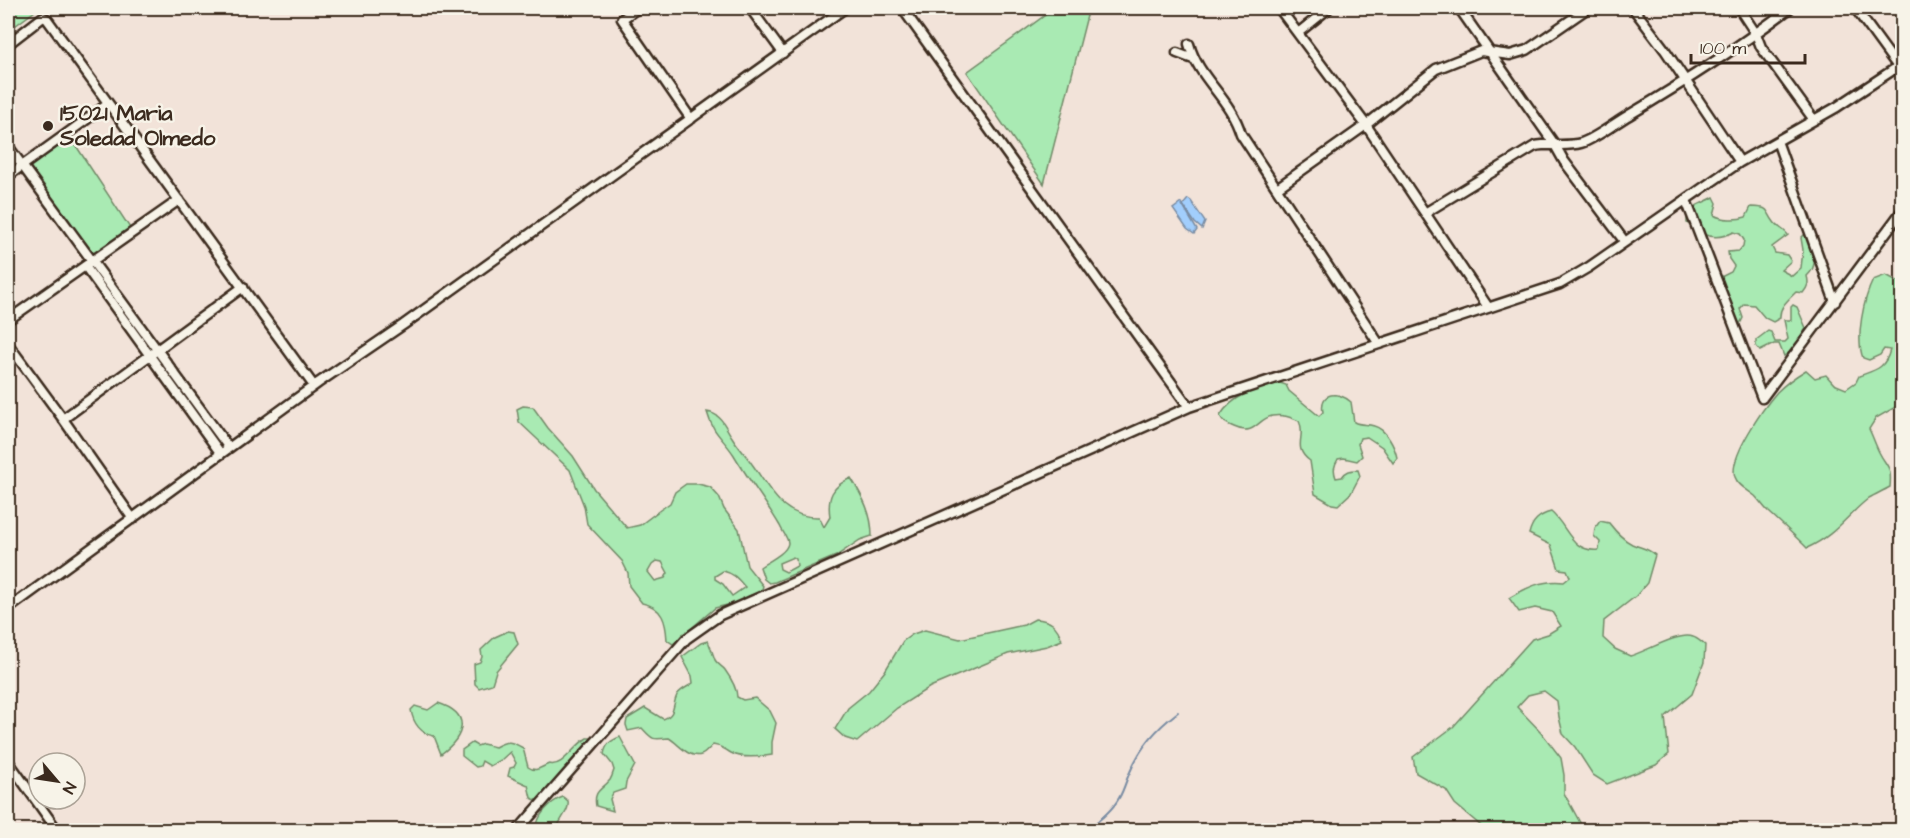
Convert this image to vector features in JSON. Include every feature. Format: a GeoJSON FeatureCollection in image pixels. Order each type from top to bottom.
{"type":"FeatureCollection","features":[{"type":"Feature","properties":{"kind":"street"},"geometry":{"type":"LineString","coordinates":[[638,8],[622,19],[691,119]]}},
{"type":"Feature","properties":{"kind":"street"},"geometry":{"type":"LineString","coordinates":[[750,8],[783,52]]}},
{"type":"Feature","properties":{"kind":"street"},"geometry":{"type":"LineString","coordinates":[[8,609],[314,386],[845,8]]}},
{"type":"Feature","properties":{"kind":"street"},"geometry":{"type":"LineString","coordinates":[[902,8],[1189,407]]}},
{"type":"Feature","properties":{"kind":"street"},"geometry":{"type":"LineString","coordinates":[[1279,8],[1366,125],[1488,307]]}},
{"type":"Feature","properties":{"kind":"street"},"geometry":{"type":"LineString","coordinates":[[1299,33],[1329,8]]}},
{"type":"Feature","properties":{"kind":"street"},"geometry":{"type":"LineString","coordinates":[[1459,8],[1564,161],[1625,242]]}},
{"type":"Feature","properties":{"kind":"street"},"geometry":{"type":"LineString","coordinates":[[1277,188],[1366,125],[1436,69],[1481,51],[1510,55],[1527,50],[1588,8]]}},
{"type":"Feature","properties":{"kind":"street"},"geometry":{"type":"LineString","coordinates":[[1633,8],[1740,162]]}},
{"type":"Feature","properties":{"kind":"street"},"geometry":{"type":"LineString","coordinates":[[1739,8],[1756,34],[1761,47],[1814,120]]}},
{"type":"Feature","properties":{"kind":"street"},"geometry":{"type":"LineString","coordinates":[[1425,213],[1535,146],[1548,143],[1555,145],[1583,142],[1686,82],[1790,8]]}},
{"type":"Feature","properties":{"kind":"street"},"geometry":{"type":"LineString","coordinates":[[518,831],[686,639],[720,615],[1189,407],[1560,284],[1589,267],[1740,162],[1861,92],[1900,65],[1854,8]]}},
{"type":"Feature","properties":{"kind":"street"},"geometry":{"type":"LineString","coordinates":[[8,44],[43,17],[47,19],[314,386]]}},
{"type":"Feature","properties":{"kind":"street"},"geometry":{"type":"LineString","coordinates":[[1189,44],[1193,59],[1231,109],[1238,121],[1241,134],[1379,344]]}},
{"type":"Feature","properties":{"kind":"street"},"geometry":{"type":"LineString","coordinates":[[1177,53],[1193,59]]}},
{"type":"Feature","properties":{"kind":"street"},"geometry":{"type":"LineString","coordinates":[[8,176],[108,104]]}},
{"type":"Feature","properties":{"kind":"street"},"geometry":{"type":"LineString","coordinates":[[1777,141],[1834,302]]}},
{"type":"Feature","properties":{"kind":"street"},"geometry":{"type":"LineString","coordinates":[[8,146],[221,454]]}},
{"type":"Feature","properties":{"kind":"street"},"geometry":{"type":"LineString","coordinates":[[8,320],[178,200]]}},
{"type":"Feature","properties":{"kind":"street"},"geometry":{"type":"LineString","coordinates":[[1686,200],[1762,398],[1902,211]]}},
{"type":"Feature","properties":{"kind":"street"},"geometry":{"type":"LineString","coordinates":[[63,419],[243,287]]}},
{"type":"Feature","properties":{"kind":"street"},"geometry":{"type":"LineString","coordinates":[[8,344],[133,519]]}},
{"type":"Feature","properties":{"kind":"street"},"geometry":{"type":"LineString","coordinates":[[153,353],[230,448]]}},
{"type":"Feature","properties":{"kind":"street"},"geometry":{"type":"LineString","coordinates":[[8,761],[57,831]]}},
{"type":"Feature","properties":{"kind":"green space"},"geometry":{"type":"Polygon","coordinates":[[[8,8],[39,8],[8,31],[8,8]]]}},
{"type":"Feature","properties":{"kind":"green space"},"geometry":{"type":"Polygon","coordinates":[[[1055,8],[1089,8],[1044,184],[967,72],[1055,8]]]}},
{"type":"Feature","properties":{"kind":"green space"},"geometry":{"type":"Polygon","coordinates":[[[71,138],[130,228],[94,256],[29,167],[71,138]]]}},
{"type":"Feature","properties":{"kind":"green space"},"geometry":{"type":"Polygon","coordinates":[[[1714,197],[1717,203],[1714,215],[1721,218],[1746,217],[1751,207],[1766,210],[1775,224],[1788,235],[1772,247],[1775,253],[1787,255],[1791,261],[1781,270],[1792,276],[1801,268],[1803,250],[1801,238],[1805,234],[1814,255],[1814,266],[1807,276],[1807,287],[1803,293],[1796,292],[1790,298],[1783,307],[1780,318],[1773,322],[1765,318],[1754,305],[1744,304],[1740,309],[1743,318],[1739,326],[1734,329],[1726,319],[1715,280],[1731,272],[1734,266],[1729,259],[1728,252],[1739,251],[1744,240],[1740,234],[1734,232],[1715,237],[1709,236],[1698,232],[1687,223],[1691,209],[1714,197]]]}},
{"type":"Feature","properties":{"kind":"green space"},"geometry":{"type":"Polygon","coordinates":[[[1886,275],[1902,281],[1902,405],[1876,418],[1869,429],[1890,470],[1890,487],[1869,498],[1826,537],[1807,548],[1755,496],[1738,483],[1734,469],[1737,458],[1748,433],[1771,399],[1802,372],[1806,370],[1815,378],[1826,375],[1834,384],[1846,389],[1856,382],[1859,376],[1882,365],[1890,350],[1884,349],[1880,355],[1869,360],[1863,358],[1860,329],[1873,280],[1886,275]]]}},
{"type":"Feature","properties":{"kind":"green space"},"geometry":{"type":"Polygon","coordinates":[[[1793,305],[1797,307],[1806,328],[1795,348],[1784,356],[1779,344],[1760,351],[1756,346],[1756,340],[1768,331],[1771,332],[1775,342],[1785,342],[1788,339],[1784,320],[1791,320],[1793,305]]]}},
{"type":"Feature","properties":{"kind":"green space"},"geometry":{"type":"Polygon","coordinates":[[[1280,383],[1286,385],[1289,391],[1319,416],[1323,412],[1324,400],[1327,397],[1336,395],[1346,398],[1351,402],[1354,422],[1371,425],[1382,431],[1392,444],[1397,458],[1393,463],[1382,447],[1367,437],[1360,438],[1358,444],[1362,456],[1357,461],[1338,459],[1334,468],[1336,478],[1342,477],[1348,471],[1358,470],[1360,476],[1351,493],[1338,505],[1315,494],[1310,461],[1301,451],[1299,421],[1286,416],[1272,416],[1251,429],[1241,430],[1229,425],[1220,416],[1238,398],[1263,387],[1280,383]]]}},
{"type":"Feature","properties":{"kind":"green space"},"geometry":{"type":"Polygon","coordinates":[[[523,406],[533,407],[573,456],[594,489],[627,528],[640,525],[670,503],[675,492],[686,484],[710,487],[739,529],[747,566],[763,586],[761,592],[749,596],[744,601],[715,608],[673,644],[667,640],[662,616],[655,608],[642,603],[629,586],[628,573],[622,561],[587,524],[584,506],[570,470],[519,422],[517,409],[523,406]],[[657,561],[648,572],[655,581],[665,578],[668,573],[662,562],[657,561]],[[723,571],[715,576],[715,579],[723,584],[732,596],[745,587],[733,575],[723,571]]]}},
{"type":"Feature","properties":{"kind":"green space"},"geometry":{"type":"Polygon","coordinates":[[[707,412],[720,418],[779,501],[796,513],[819,517],[824,527],[830,517],[829,504],[832,493],[839,485],[851,478],[866,506],[872,536],[860,540],[836,556],[769,583],[764,579],[760,567],[787,547],[787,539],[769,508],[709,419],[707,412]],[[793,557],[779,563],[780,569],[786,572],[797,566],[796,559],[793,557]]]}},
{"type":"Feature","properties":{"kind":"green space"},"geometry":{"type":"Polygon","coordinates":[[[1551,512],[1576,543],[1582,547],[1599,550],[1600,542],[1594,536],[1595,528],[1600,521],[1609,523],[1625,540],[1655,555],[1647,583],[1636,596],[1604,621],[1603,638],[1615,649],[1630,656],[1671,639],[1693,637],[1705,645],[1704,662],[1692,694],[1665,717],[1669,754],[1656,765],[1607,784],[1593,775],[1575,747],[1563,734],[1557,701],[1544,691],[1528,695],[1517,707],[1541,732],[1561,758],[1564,793],[1584,830],[1486,830],[1455,804],[1446,790],[1416,773],[1413,757],[1453,727],[1532,639],[1548,634],[1561,626],[1552,612],[1535,608],[1519,612],[1509,598],[1535,585],[1556,581],[1564,582],[1570,577],[1567,570],[1559,569],[1551,545],[1529,534],[1537,519],[1551,512]]]}},
{"type":"Feature","properties":{"kind":"green space"},"geometry":{"type":"Polygon","coordinates":[[[1035,619],[1053,624],[1062,640],[1047,646],[1008,654],[930,687],[897,708],[857,742],[845,738],[835,729],[848,708],[869,691],[885,671],[903,641],[913,634],[925,630],[960,639],[1024,625],[1035,619]]]}},
{"type":"Feature","properties":{"kind":"green space"},"geometry":{"type":"Polygon","coordinates":[[[508,631],[514,632],[518,644],[496,671],[492,684],[479,688],[475,684],[474,664],[480,662],[481,650],[495,637],[508,631]]]}},
{"type":"Feature","properties":{"kind":"green space"},"geometry":{"type":"Polygon","coordinates":[[[708,641],[715,660],[733,683],[737,697],[743,700],[755,698],[770,711],[776,723],[772,755],[740,756],[713,745],[697,756],[688,753],[669,738],[653,738],[642,728],[628,731],[627,719],[645,708],[663,719],[670,715],[677,695],[693,683],[692,676],[682,657],[701,643],[708,641]]]}},
{"type":"Feature","properties":{"kind":"green space"},"geometry":{"type":"Polygon","coordinates":[[[438,703],[456,713],[461,726],[460,733],[455,740],[441,754],[434,736],[418,727],[411,710],[415,706],[428,710],[438,703]]]}},
{"type":"Feature","properties":{"kind":"green space"},"geometry":{"type":"Polygon","coordinates":[[[620,737],[635,765],[625,789],[613,793],[610,799],[613,811],[596,806],[595,801],[599,791],[610,780],[614,770],[604,754],[607,745],[620,737]]]}},
{"type":"Feature","properties":{"kind":"green space"},"geometry":{"type":"Polygon","coordinates":[[[587,738],[593,738],[538,801],[531,798],[528,785],[508,776],[510,768],[516,763],[510,752],[490,766],[482,761],[480,766],[476,767],[462,756],[462,750],[472,743],[477,746],[483,744],[495,747],[506,742],[512,743],[523,748],[528,767],[536,769],[559,763],[587,738]]]}},
{"type":"Feature","properties":{"kind":"green space"},"geometry":{"type":"Polygon","coordinates":[[[563,797],[568,801],[568,805],[557,830],[537,830],[541,815],[554,802],[563,797]]]}},
{"type":"Feature","properties":{"kind":"water"},"geometry":{"type":"Polygon","coordinates":[[[1188,199],[1205,222],[1202,229],[1183,205],[1188,199]]]}},
{"type":"Feature","properties":{"kind":"water"},"geometry":{"type":"Polygon","coordinates":[[[1181,203],[1197,230],[1194,234],[1187,229],[1173,209],[1181,203]]]}},
{"type":"Feature","properties":{"kind":"waterway"},"geometry":{"type":"LineString","coordinates":[[1087,830],[1116,803],[1144,746],[1178,712]]}},
{"type":"Feature","properties":{"kind":"place","name":"15021 Maria Soledad Olmedo"},"geometry":{"type":"Point","coordinates":[48,126]}}]}
